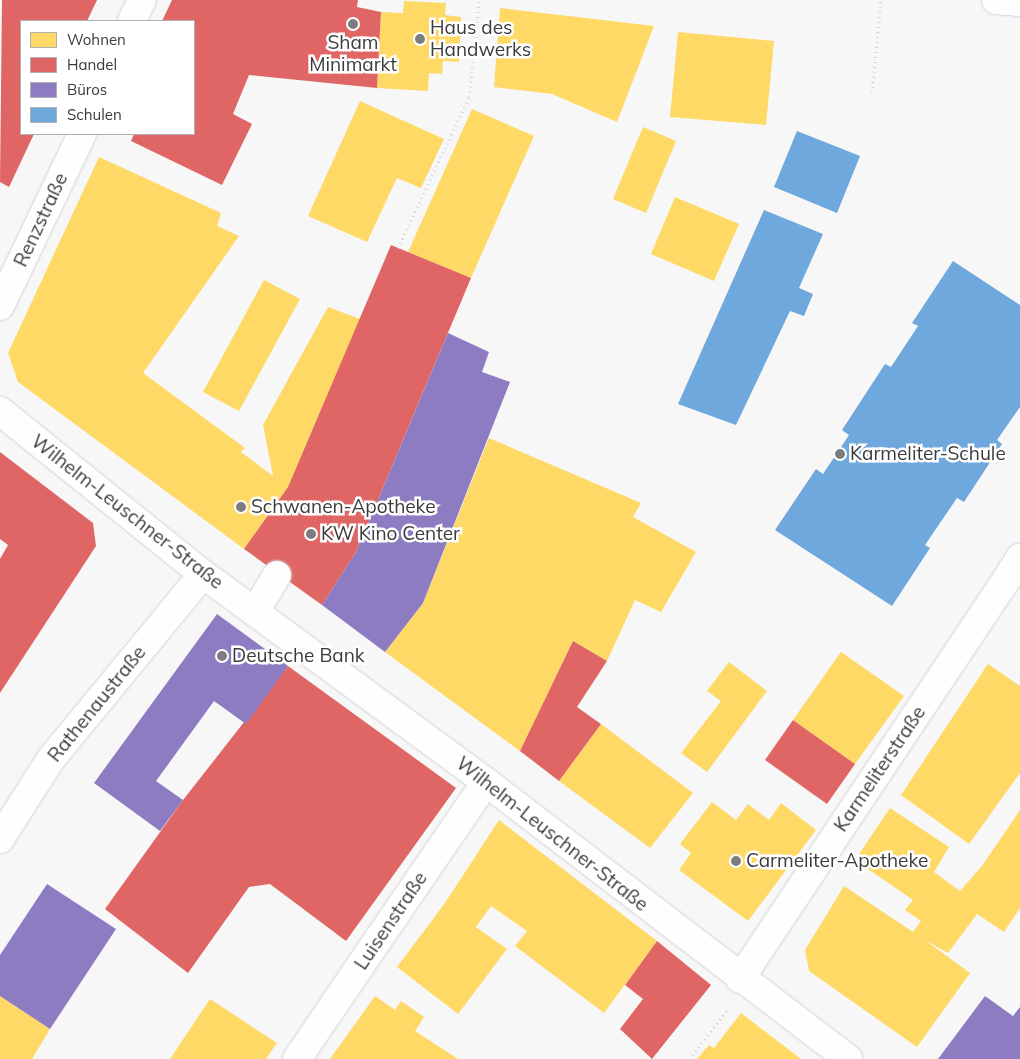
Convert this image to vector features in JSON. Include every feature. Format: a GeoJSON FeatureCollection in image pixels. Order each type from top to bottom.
{"type":"FeatureCollection","features":[{"type":"Feature","properties":{"kind":"street"},"geometry":{"type":"LineString","coordinates":[[132,20],[142,0]]}},
{"type":"Feature","properties":{"kind":"street"},"geometry":{"type":"LineString","coordinates":[[996,0],[1020,2]]}},
{"type":"Feature","properties":{"kind":"street","name":"Renzstraße"},"geometry":{"type":"LineString","coordinates":[[0,306],[82,135]]}},
{"type":"Feature","properties":{"kind":"street","name":"Wilhelm-Leuschner-Straße"},"geometry":{"type":"LineString","coordinates":[[0,412],[203,574],[486,782],[743,981],[848,1059]]}},
{"type":"Feature","properties":{"kind":"street","name":"Karmeliterstraße"},"geometry":{"type":"LineString","coordinates":[[743,981],[1015,565]]}},
{"type":"Feature","properties":{"kind":"street","name":"Rathenaustraße"},"geometry":{"type":"LineString","coordinates":[[0,839],[51,759],[203,574]]}},
{"type":"Feature","properties":{"kind":"street"},"geometry":{"type":"LineString","coordinates":[[255,612],[278,575]]}},
{"type":"Feature","properties":{"kind":"street","name":"Luisenstraße"},"geometry":{"type":"LineString","coordinates":[[296,1059],[486,782]]}},
{"type":"Feature","properties":{"kind":"path"},"geometry":{"type":"LineString","coordinates":[[398,248],[470,97],[479,0]]}},
{"type":"Feature","properties":{"kind":"path"},"geometry":{"type":"LineString","coordinates":[[872,92],[881,0]]}},
{"type":"Feature","properties":{"kind":"path"},"geometry":{"type":"LineString","coordinates":[[689,1059],[743,981]]}},
{"type":"Feature","properties":{"kind":"building: Wohnen","name":"Haus des Handwerks"},"geometry":{"type":"Polygon","coordinates":[[[404,1],[446,3],[445,15],[461,17],[459,62],[443,61],[442,74],[429,73],[428,91],[377,88],[381,12],[403,13],[404,1]]]}},
{"type":"Feature","properties":{"kind":"building: Wohnen"},"geometry":{"type":"Polygon","coordinates":[[[500,8],[654,26],[617,122],[552,94],[494,87],[500,8]]]}},
{"type":"Feature","properties":{"kind":"building: Wohnen"},"geometry":{"type":"Polygon","coordinates":[[[678,32],[774,41],[766,125],[670,117],[678,32]]]}},
{"type":"Feature","properties":{"kind":"building: Wohnen"},"geometry":{"type":"Polygon","coordinates":[[[360,101],[444,139],[421,188],[397,178],[367,242],[308,216],[360,101]]]}},
{"type":"Feature","properties":{"kind":"building: Wohnen"},"geometry":{"type":"Polygon","coordinates":[[[472,109],[534,136],[471,278],[408,252],[472,109]]]}},
{"type":"Feature","properties":{"kind":"building: Wohnen"},"geometry":{"type":"Polygon","coordinates":[[[643,127],[676,141],[646,213],[613,199],[643,127]]]}},
{"type":"Feature","properties":{"kind":"building: Wohnen"},"geometry":{"type":"Polygon","coordinates":[[[99,157],[221,213],[217,226],[239,236],[143,373],[245,448],[241,452],[273,476],[263,425],[328,307],[360,319],[288,487],[244,549],[18,382],[8,353],[99,157]]]}},
{"type":"Feature","properties":{"kind":"building: Wohnen"},"geometry":{"type":"Polygon","coordinates":[[[675,197],[739,224],[714,281],[651,254],[675,197]]]}},
{"type":"Feature","properties":{"kind":"building: Wohnen"},"geometry":{"type":"Polygon","coordinates":[[[264,280],[300,299],[239,411],[203,392],[264,280]]]}},
{"type":"Feature","properties":{"kind":"building: Wohnen"},"geometry":{"type":"Polygon","coordinates":[[[489,438],[641,503],[633,517],[696,552],[661,612],[635,600],[607,661],[573,641],[520,751],[385,652],[423,603],[489,438]]]}},
{"type":"Feature","properties":{"kind":"building: Wohnen"},"geometry":{"type":"Polygon","coordinates":[[[841,652],[904,696],[855,764],[793,720],[841,652]]]}},
{"type":"Feature","properties":{"kind":"building: Wohnen"},"geometry":{"type":"Polygon","coordinates":[[[729,662],[767,691],[707,772],[681,753],[721,701],[707,691],[729,662]]]}},
{"type":"Feature","properties":{"kind":"building: Wohnen"},"geometry":{"type":"Polygon","coordinates":[[[988,664],[1020,686],[1020,773],[969,844],[901,795],[988,664]]]}},
{"type":"Feature","properties":{"kind":"building: Wohnen"},"geometry":{"type":"Polygon","coordinates":[[[601,724],[693,793],[650,848],[559,781],[601,724]]]}},
{"type":"Feature","properties":{"kind":"building: Wohnen"},"geometry":{"type":"Polygon","coordinates":[[[712,802],[736,820],[748,804],[769,820],[781,803],[816,830],[748,921],[679,870],[691,853],[680,844],[712,802]]]}},
{"type":"Feature","properties":{"kind":"building: Wohnen"},"geometry":{"type":"Polygon","coordinates":[[[890,808],[949,847],[934,872],[960,891],[982,866],[1020,810],[1020,908],[1004,932],[977,914],[948,953],[925,940],[970,973],[917,1047],[809,971],[805,950],[844,886],[913,932],[921,921],[905,910],[913,900],[855,860],[890,808]]]}},
{"type":"Feature","properties":{"kind":"building: Wohnen"},"geometry":{"type":"Polygon","coordinates":[[[499,820],[657,941],[604,1013],[515,946],[527,931],[491,906],[476,927],[507,949],[458,1014],[397,967],[445,903],[499,820]]]}},
{"type":"Feature","properties":{"kind":"building: Wohnen"},"geometry":{"type":"Polygon","coordinates":[[[0,996],[50,1029],[32,1059],[0,1059],[0,996]]]}},
{"type":"Feature","properties":{"kind":"building: Wohnen"},"geometry":{"type":"Polygon","coordinates":[[[375,996],[395,1010],[401,1001],[424,1017],[415,1031],[458,1059],[330,1059],[375,996]]]}},
{"type":"Feature","properties":{"kind":"building: Wohnen"},"geometry":{"type":"Polygon","coordinates":[[[210,999],[277,1043],[266,1059],[170,1059],[210,999]]]}},
{"type":"Feature","properties":{"kind":"building: Wohnen"},"geometry":{"type":"Polygon","coordinates":[[[741,1013],[801,1059],[697,1059],[709,1045],[714,1048],[741,1013]]]}},
{"type":"Feature","properties":{"kind":"building: Handel"},"geometry":{"type":"Polygon","coordinates":[[[2,0],[97,0],[87,20],[20,20],[20,135],[34,135],[9,187],[0,182],[2,0]]]}},
{"type":"Feature","properties":{"kind":"building: Handel"},"geometry":{"type":"Polygon","coordinates":[[[172,0],[358,0],[357,7],[381,12],[377,88],[249,75],[233,114],[252,124],[222,185],[131,141],[134,135],[195,135],[195,20],[162,20],[172,0]]]}},
{"type":"Feature","properties":{"kind":"building: Handel"},"geometry":{"type":"Polygon","coordinates":[[[391,245],[471,278],[356,552],[322,605],[244,549],[288,487],[391,245]]]}},
{"type":"Feature","properties":{"kind":"building: Handel"},"geometry":{"type":"Polygon","coordinates":[[[0,452],[93,523],[96,546],[0,693],[0,559],[8,545],[0,539],[0,452]]]}},
{"type":"Feature","properties":{"kind":"building: Handel"},"geometry":{"type":"Polygon","coordinates":[[[573,641],[607,661],[577,707],[601,724],[559,781],[520,751],[573,641]]]}},
{"type":"Feature","properties":{"kind":"building: Handel"},"geometry":{"type":"Polygon","coordinates":[[[288,666],[456,788],[346,941],[270,884],[249,887],[188,973],[105,909],[183,800],[288,666]]]}},
{"type":"Feature","properties":{"kind":"building: Handel"},"geometry":{"type":"Polygon","coordinates":[[[793,720],[855,764],[827,804],[765,760],[793,720]]]}},
{"type":"Feature","properties":{"kind":"building: Handel"},"geometry":{"type":"Polygon","coordinates":[[[657,941],[711,985],[652,1059],[620,1029],[643,999],[625,985],[657,941]]]}},
{"type":"Feature","properties":{"kind":"building: Büros"},"geometry":{"type":"Polygon","coordinates":[[[448,333],[489,352],[482,372],[510,382],[423,603],[385,652],[322,605],[356,552],[448,333]]]}},
{"type":"Feature","properties":{"kind":"building: Büros"},"geometry":{"type":"Polygon","coordinates":[[[217,614],[288,666],[246,724],[214,701],[156,781],[183,800],[160,831],[94,783],[217,614]]]}},
{"type":"Feature","properties":{"kind":"building: Büros"},"geometry":{"type":"Polygon","coordinates":[[[47,884],[116,929],[50,1029],[0,996],[0,955],[47,884]]]}},
{"type":"Feature","properties":{"kind":"building: Büros"},"geometry":{"type":"Polygon","coordinates":[[[985,996],[1013,1016],[1020,1007],[1020,1059],[938,1059],[985,996]]]}},
{"type":"Feature","properties":{"kind":"building: Schulen"},"geometry":{"type":"Polygon","coordinates":[[[797,131],[860,156],[837,213],[774,187],[797,131]]]}},
{"type":"Feature","properties":{"kind":"building: Schulen"},"geometry":{"type":"Polygon","coordinates":[[[764,210],[823,234],[799,288],[813,294],[804,316],[790,311],[736,425],[678,404],[764,210]]]}},
{"type":"Feature","properties":{"kind":"building: Schulen"},"geometry":{"type":"Polygon","coordinates":[[[953,261],[1020,305],[1020,407],[997,440],[1002,444],[964,502],[957,498],[925,545],[930,548],[892,606],[775,530],[816,469],[823,474],[849,435],[842,430],[885,364],[891,367],[918,326],[912,323],[953,261]]]}},
{"type":"Feature","properties":{"kind":"place","name":"Sham Minimarkt"},"geometry":{"type":"Point","coordinates":[353,24]}},
{"type":"Feature","properties":{"kind":"place","name":"Haus des Handwerks"},"geometry":{"type":"Point","coordinates":[420,39]}},
{"type":"Feature","properties":{"kind":"place","name":"Karmeliter-Schule"},"geometry":{"type":"Point","coordinates":[840,454]}},
{"type":"Feature","properties":{"kind":"place","name":"Schwanen-Apotheke"},"geometry":{"type":"Point","coordinates":[241,507]}},
{"type":"Feature","properties":{"kind":"place","name":"KW Kino Center"},"geometry":{"type":"Point","coordinates":[311,534]}},
{"type":"Feature","properties":{"kind":"place","name":"Deutsche Bank"},"geometry":{"type":"Point","coordinates":[222,656]}},
{"type":"Feature","properties":{"kind":"place","name":"Carmeliter-Apotheke"},"geometry":{"type":"Point","coordinates":[736,861]}}]}
